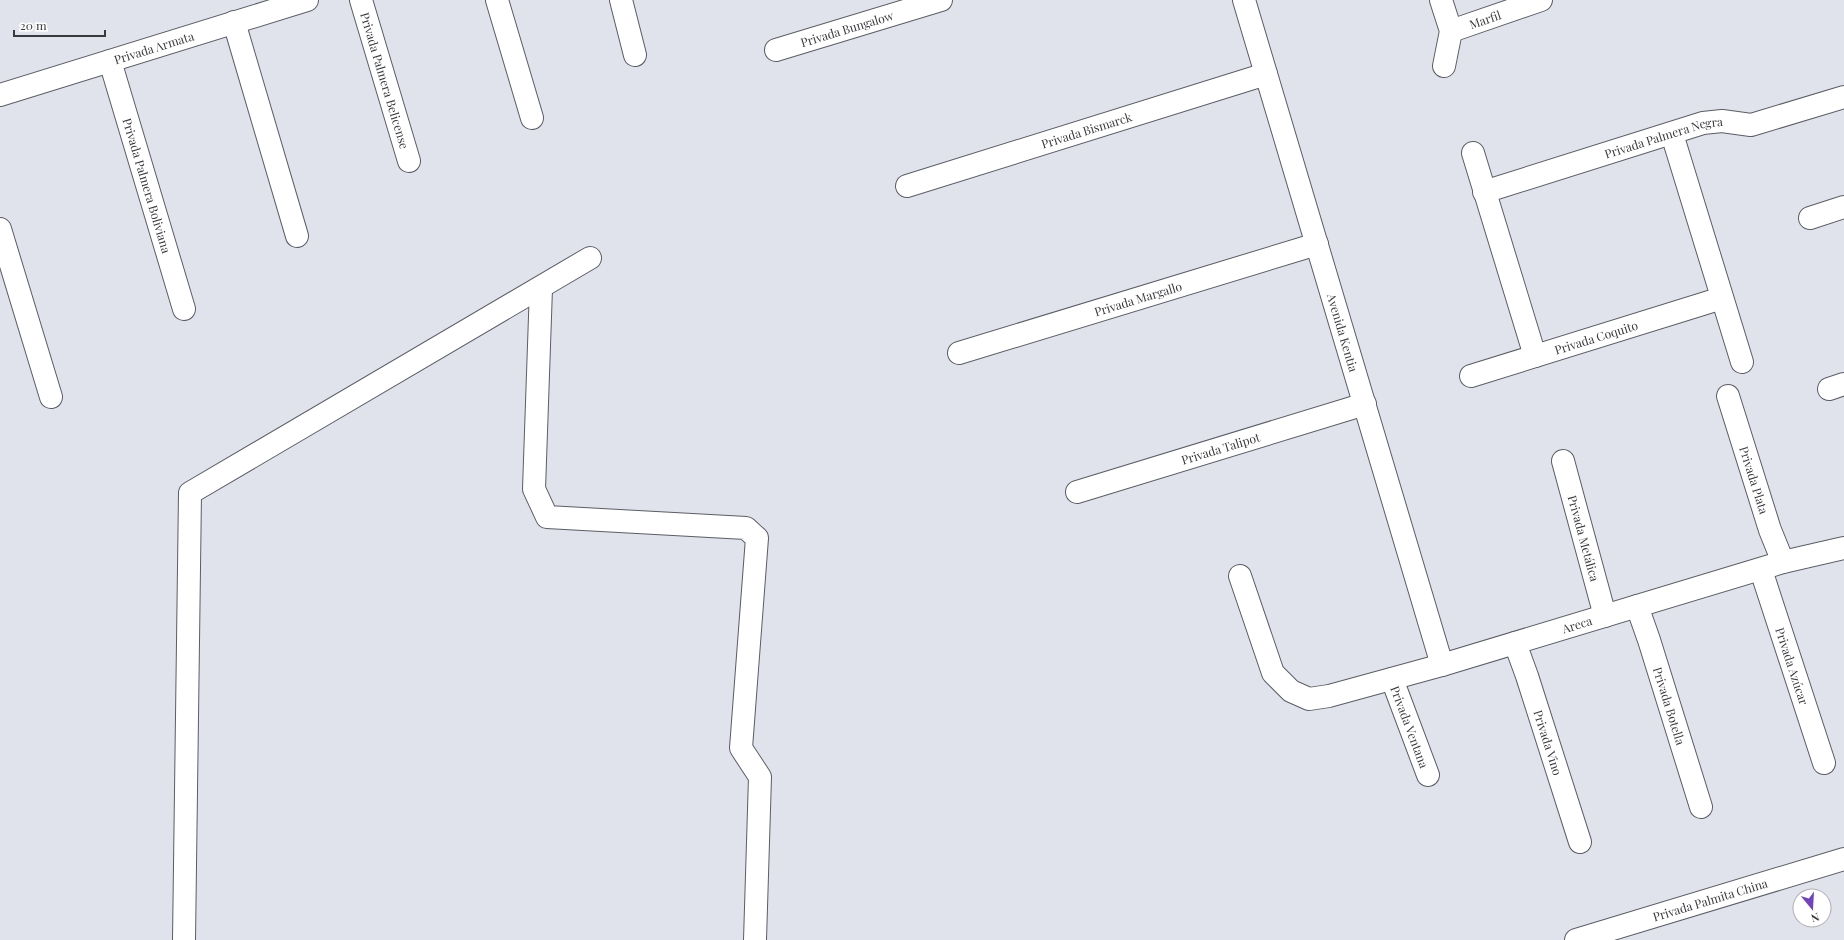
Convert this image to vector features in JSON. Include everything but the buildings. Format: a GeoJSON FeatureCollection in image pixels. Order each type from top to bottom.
{"type":"FeatureCollection","features":[{"type":"Feature","properties":{"kind":"street","name":"Privada Armata"},"geometry":{"type":"LineString","coordinates":[[0,94],[307,0]]}},
{"type":"Feature","properties":{"kind":"street","name":"Privada Palmera Belicense"},"geometry":{"type":"LineString","coordinates":[[361,0],[409,161]]}},
{"type":"Feature","properties":{"kind":"street"},"geometry":{"type":"LineString","coordinates":[[497,0],[532,118]]}},
{"type":"Feature","properties":{"kind":"street"},"geometry":{"type":"LineString","coordinates":[[622,0],[635,54]]}},
{"type":"Feature","properties":{"kind":"street","name":"Privada Bungalow"},"geometry":{"type":"LineString","coordinates":[[776,50],[941,0]]}},
{"type":"Feature","properties":{"kind":"street","name":"Avenida Kentia"},"geometry":{"type":"LineString","coordinates":[[1244,0],[1442,665]]}},
{"type":"Feature","properties":{"kind":"street"},"geometry":{"type":"LineString","coordinates":[[1441,0],[1451,31],[1444,66]]}},
{"type":"Feature","properties":{"kind":"street","name":"Marfil"},"geometry":{"type":"LineString","coordinates":[[1451,31],[1541,0]]}},
{"type":"Feature","properties":{"kind":"street"},"geometry":{"type":"LineString","coordinates":[[234,22],[297,236]]}},
{"type":"Feature","properties":{"kind":"street","name":"Privada Palmera Boliviana"},"geometry":{"type":"LineString","coordinates":[[110,61],[184,309]]}},
{"type":"Feature","properties":{"kind":"street","name":"Privada Bismarck"},"geometry":{"type":"LineString","coordinates":[[907,186],[1266,74]]}},
{"type":"Feature","properties":{"kind":"street","name":"Privada Palmera Negra"},"geometry":{"type":"LineString","coordinates":[[1484,192],[1703,123],[1722,121],[1751,125],[1844,97]]}},
{"type":"Feature","properties":{"kind":"street"},"geometry":{"type":"LineString","coordinates":[[1672,134],[1742,362]]}},
{"type":"Feature","properties":{"kind":"street"},"geometry":{"type":"LineString","coordinates":[[1473,153],[1535,356]]}},
{"type":"Feature","properties":{"kind":"street"},"geometry":{"type":"LineString","coordinates":[[1810,218],[1844,207]]}},
{"type":"Feature","properties":{"kind":"street"},"geometry":{"type":"LineString","coordinates":[[0,230],[50,397]]}},
{"type":"Feature","properties":{"kind":"street","name":"Privada Margallo"},"geometry":{"type":"LineString","coordinates":[[959,353],[1317,244]]}},
{"type":"Feature","properties":{"kind":"street"},"geometry":{"type":"LineString","coordinates":[[184,940],[190,493],[590,258]]}},
{"type":"Feature","properties":{"kind":"street"},"geometry":{"type":"LineString","coordinates":[[541,288],[534,489],[547,517],[746,528],[757,538],[741,748],[760,777],[755,940]]}},
{"type":"Feature","properties":{"kind":"street","name":"Privada Coquito"},"geometry":{"type":"LineString","coordinates":[[1471,376],[1722,298]]}},
{"type":"Feature","properties":{"kind":"street","name":"Privada Plata"},"geometry":{"type":"LineString","coordinates":[[1728,396],[1770,530],[1783,562]]}},
{"type":"Feature","properties":{"kind":"street","name":"Privada Talipot"},"geometry":{"type":"LineString","coordinates":[[1077,492],[1365,404]]}},
{"type":"Feature","properties":{"kind":"street","name":"Privada Metálica"},"geometry":{"type":"LineString","coordinates":[[1563,461],[1606,616]]}},
{"type":"Feature","properties":{"kind":"street","name":"Areca"},"geometry":{"type":"LineString","coordinates":[[1240,576],[1273,673],[1291,690],[1309,699],[1329,696],[1442,665],[1761,570],[1783,562],[1844,548]]}},
{"type":"Feature","properties":{"kind":"street","name":"Privada Azúcar"},"geometry":{"type":"LineString","coordinates":[[1761,570],[1824,763]]}},
{"type":"Feature","properties":{"kind":"street","name":"Privada Botella"},"geometry":{"type":"LineString","coordinates":[[1637,606],[1701,807]]}},
{"type":"Feature","properties":{"kind":"street","name":"Privada Vino"},"geometry":{"type":"LineString","coordinates":[[1515,643],[1528,676],[1580,842]]}},
{"type":"Feature","properties":{"kind":"street","name":"Privada Ventana"},"geometry":{"type":"LineString","coordinates":[[1392,679],[1428,775]]}},
{"type":"Feature","properties":{"kind":"street","name":"Privada Palmita China"},"geometry":{"type":"LineString","coordinates":[[1576,940],[1844,859]]}}]}
